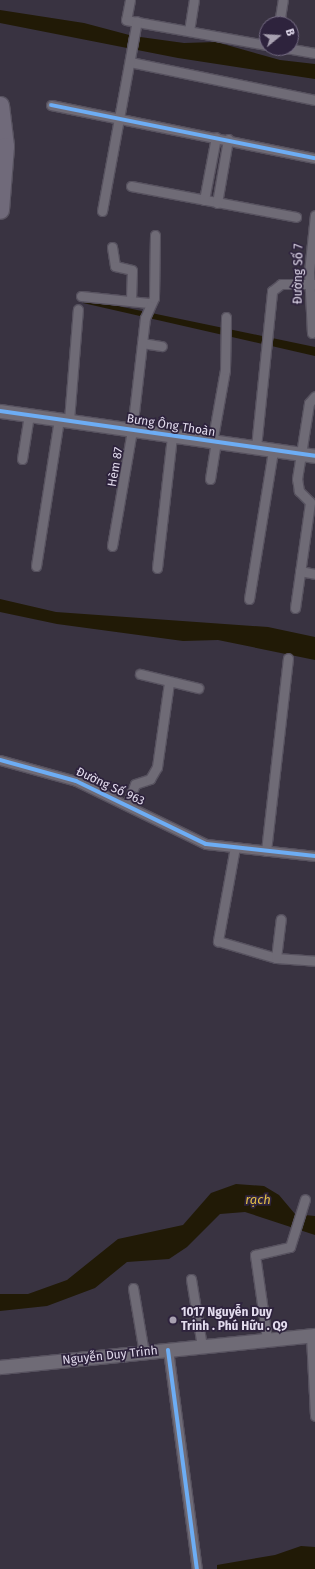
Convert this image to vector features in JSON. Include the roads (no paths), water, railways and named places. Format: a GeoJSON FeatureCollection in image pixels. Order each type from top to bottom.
{"type":"FeatureCollection","features":[{"type":"Feature","properties":{"kind":"highway"},"geometry":{"type":"LineString","coordinates":[[0,105],[5,146],[0,210]]}},
{"type":"Feature","properties":{"kind":"highway"},"geometry":{"type":"LineString","coordinates":[[0,156],[3,187]]}},
{"type":"Feature","properties":{"kind":"main road","name":"Bưng Ông Thoàn"},"geometry":{"type":"LineString","coordinates":[[0,411],[214,443],[256,447],[315,456]]}},
{"type":"Feature","properties":{"kind":"main road","name":"Nguyễn Duy Trinh"},"geometry":{"type":"LineString","coordinates":[[0,1367],[267,1339],[313,1336]]}},
{"type":"Feature","properties":{"kind":"street"},"geometry":{"type":"LineString","coordinates":[[130,0],[126,20],[136,25],[189,31],[259,44]]}},
{"type":"Feature","properties":{"kind":"street"},"geometry":{"type":"LineString","coordinates":[[189,31],[194,0]]}},
{"type":"Feature","properties":{"kind":"street"},"geometry":{"type":"LineString","coordinates":[[281,16],[284,0]]}},
{"type":"Feature","properties":{"kind":"street"},"geometry":{"type":"LineString","coordinates":[[102,211],[136,25]]}},
{"type":"Feature","properties":{"kind":"street"},"geometry":{"type":"LineString","coordinates":[[299,50],[315,53]]}},
{"type":"Feature","properties":{"kind":"street"},"geometry":{"type":"LineString","coordinates":[[130,62],[315,100]]}},
{"type":"Feature","properties":{"kind":"street"},"geometry":{"type":"LineString","coordinates":[[51,105],[228,139],[315,158]]}},
{"type":"Feature","properties":{"kind":"street"},"geometry":{"type":"LineString","coordinates":[[204,200],[216,137]]}},
{"type":"Feature","properties":{"kind":"street"},"geometry":{"type":"LineString","coordinates":[[217,202],[228,139]]}},
{"type":"Feature","properties":{"kind":"street"},"geometry":{"type":"LineString","coordinates":[[131,186],[296,217]]}},
{"type":"Feature","properties":{"kind":"street","name":"Đường Số 7"},"geometry":{"type":"LineString","coordinates":[[312,333],[312,284],[315,216]]}},
{"type":"Feature","properties":{"kind":"street","name":"Hèm 87"},"geometry":{"type":"LineString","coordinates":[[112,546],[132,430],[145,318],[148,305],[154,298],[155,235]]}},
{"type":"Feature","properties":{"kind":"street"},"geometry":{"type":"LineString","coordinates":[[112,247],[115,266],[132,270],[131,301]]}},
{"type":"Feature","properties":{"kind":"street"},"geometry":{"type":"LineString","coordinates":[[256,447],[265,353],[275,287],[312,284]]}},
{"type":"Feature","properties":{"kind":"street"},"geometry":{"type":"LineString","coordinates":[[81,296],[131,301],[148,305]]}},
{"type":"Feature","properties":{"kind":"street"},"geometry":{"type":"LineString","coordinates":[[36,566],[64,420],[78,309]]}},
{"type":"Feature","properties":{"kind":"street"},"geometry":{"type":"LineString","coordinates":[[210,479],[226,342],[226,322]]}},
{"type":"Feature","properties":{"kind":"street"},"geometry":{"type":"LineString","coordinates":[[142,344],[162,346]]}},
{"type":"Feature","properties":{"kind":"street"},"geometry":{"type":"LineString","coordinates":[[295,608],[310,502],[297,486],[300,454],[309,403],[315,396]]}},
{"type":"Feature","properties":{"kind":"street"},"geometry":{"type":"LineString","coordinates":[[22,458],[29,415]]}},
{"type":"Feature","properties":{"kind":"street"},"geometry":{"type":"LineString","coordinates":[[157,568],[172,437]]}},
{"type":"Feature","properties":{"kind":"street"},"geometry":{"type":"LineString","coordinates":[[248,599],[273,450]]}},
{"type":"Feature","properties":{"kind":"street"},"geometry":{"type":"LineString","coordinates":[[300,571],[315,574]]}},
{"type":"Feature","properties":{"kind":"street"},"geometry":{"type":"LineString","coordinates":[[266,851],[288,658]]}},
{"type":"Feature","properties":{"kind":"street"},"geometry":{"type":"LineString","coordinates":[[140,674],[169,683],[198,688]]}},
{"type":"Feature","properties":{"kind":"street"},"geometry":{"type":"LineString","coordinates":[[127,805],[135,784],[150,779],[157,767],[169,683]]}},
{"type":"Feature","properties":{"kind":"street","name":"Đường Số 963"},"geometry":{"type":"LineString","coordinates":[[0,760],[76,781],[206,844],[315,856]]}},
{"type":"Feature","properties":{"kind":"street"},"geometry":{"type":"LineString","coordinates":[[235,848],[218,941],[276,958],[315,961]]}},
{"type":"Feature","properties":{"kind":"street"},"geometry":{"type":"LineString","coordinates":[[276,958],[281,919]]}},
{"type":"Feature","properties":{"kind":"street"},"geometry":{"type":"LineString","coordinates":[[267,1339],[255,1255],[286,1250],[295,1232],[305,1199]]}},
{"type":"Feature","properties":{"kind":"street"},"geometry":{"type":"LineString","coordinates":[[192,1279],[202,1346]]}},
{"type":"Feature","properties":{"kind":"street"},"geometry":{"type":"LineString","coordinates":[[133,1288],[144,1352]]}},
{"type":"Feature","properties":{"kind":"street"},"geometry":{"type":"LineString","coordinates":[[313,1336],[315,1416]]}},
{"type":"Feature","properties":{"kind":"street"},"geometry":{"type":"LineString","coordinates":[[168,1350],[197,1569]]}},
{"type":"Feature","properties":{"kind":"water"},"geometry":{"type":"Polygon","coordinates":[[[0,10],[84,23],[133,36],[184,43],[216,42],[259,54],[259,56],[315,64],[315,79],[178,58],[0,23],[0,10]]]}},
{"type":"Feature","properties":{"kind":"water"},"geometry":{"type":"Polygon","coordinates":[[[84,299],[315,347],[315,356],[83,303],[84,299]]]}},
{"type":"Feature","properties":{"kind":"water"},"geometry":{"type":"Polygon","coordinates":[[[0,599],[56,612],[268,627],[315,637],[315,660],[218,640],[183,641],[57,624],[0,612],[0,599]]]}},
{"type":"Feature","properties":{"kind":"water","name":"rạch"},"geometry":{"type":"Polygon","coordinates":[[[236,1184],[264,1186],[279,1195],[295,1214],[315,1216],[315,1235],[245,1212],[220,1214],[187,1247],[169,1259],[127,1262],[95,1288],[47,1306],[0,1311],[0,1294],[28,1294],[67,1280],[118,1239],[183,1225],[211,1193],[236,1184]]]}},
{"type":"Feature","properties":{"kind":"water"},"geometry":{"type":"Polygon","coordinates":[[[301,1546],[315,1547],[315,1569],[217,1569],[217,1565],[275,1555],[301,1546]]]}},
{"type":"Feature","properties":{"kind":"place","name":"1017 Nguyễn Duy Trinh . Phú Hữu . Q9"},"geometry":{"type":"Point","coordinates":[173,1320]}}]}
